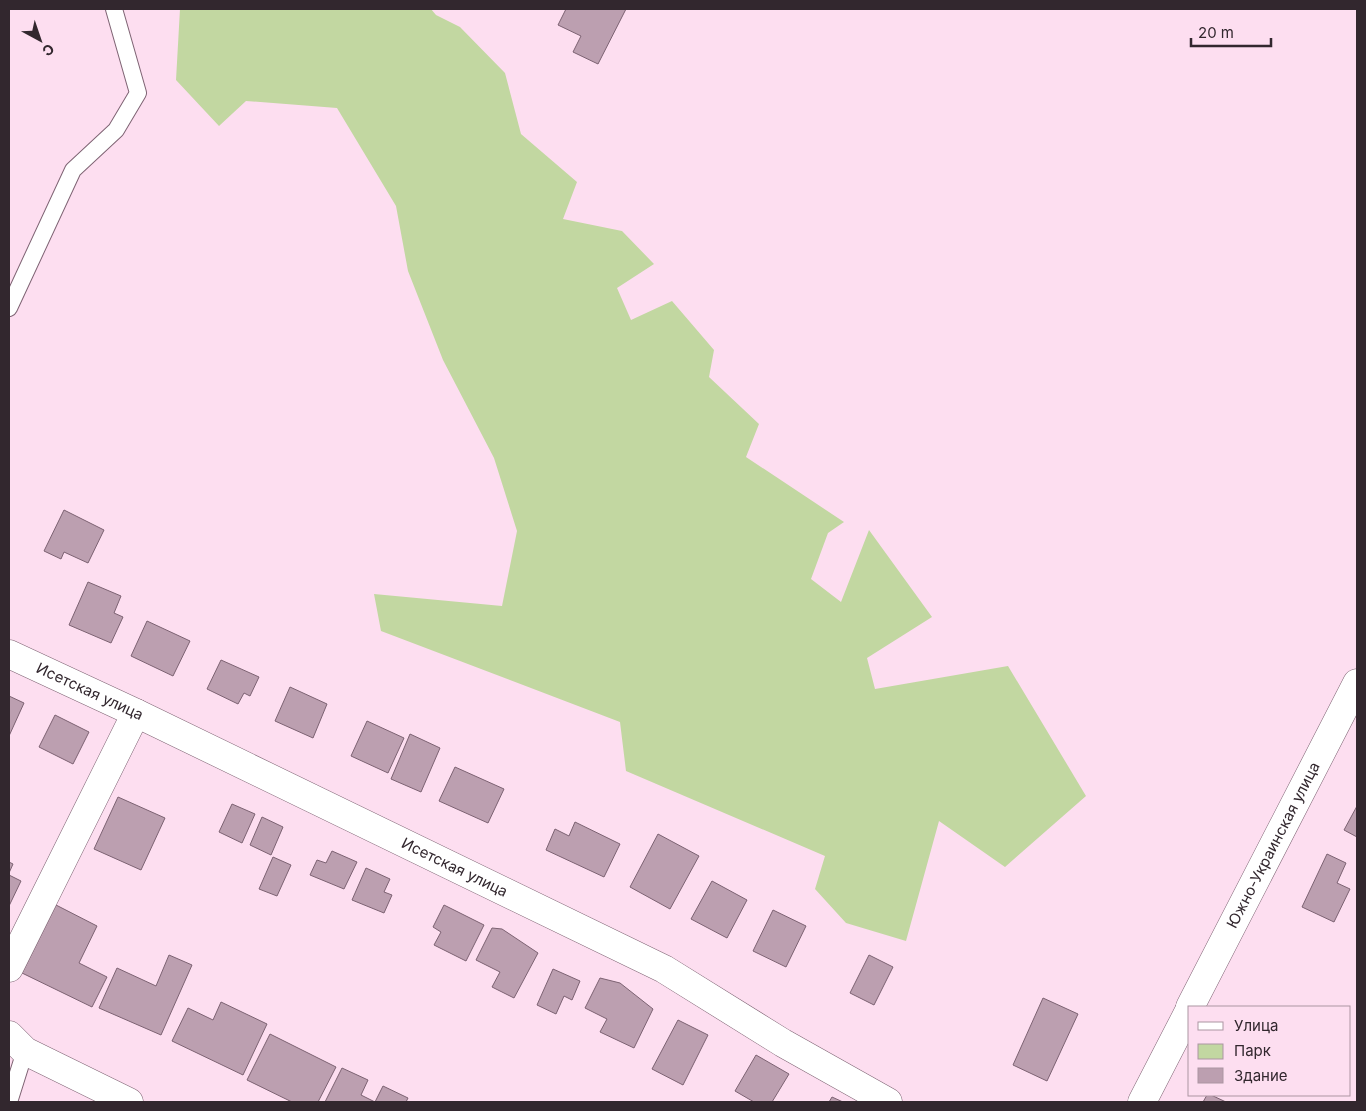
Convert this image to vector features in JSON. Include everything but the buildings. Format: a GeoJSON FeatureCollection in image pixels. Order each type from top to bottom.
{"type":"FeatureCollection","features":[{"type":"Feature","properties":{"kind":"street","name":"Исетская улица"},"geometry":{"type":"LineString","coordinates":[[9,654],[136,713],[664,969],[783,1043],[888,1102]]}},
{"type":"Feature","properties":{"kind":"street","name":"Южно-Украинская улица"},"geometry":{"type":"LineString","coordinates":[[1191,1006],[1357,683]]}},
{"type":"Feature","properties":{"kind":"street"},"geometry":{"type":"LineString","coordinates":[[9,968],[136,713]]}},
{"type":"Feature","properties":{"kind":"street","name":"Южно-Украинская улица"},"geometry":{"type":"LineString","coordinates":[[1142,1102],[1188,1012]]}},
{"type":"Feature","properties":{"kind":"street"},"geometry":{"type":"LineString","coordinates":[[17,1043],[129,1102]]}},
{"type":"Feature","properties":{"kind":"lane"},"geometry":{"type":"LineString","coordinates":[[9,308],[73,170],[116,130],[138,93],[114,9]]}},
{"type":"Feature","properties":{"kind":"lane"},"geometry":{"type":"LineString","coordinates":[[9,1102],[17,1043]]}},
{"type":"Feature","properties":{"kind":"green space"},"geometry":{"type":"Polygon","coordinates":[[[180,9],[431,9],[436,15],[460,27],[505,73],[521,134],[577,182],[563,219],[622,231],[654,264],[617,288],[631,320],[672,301],[714,350],[709,377],[759,424],[746,457],[844,522],[828,533],[811,579],[841,602],[869,530],[932,617],[867,658],[875,689],[1008,666],[1086,796],[1005,867],[939,821],[906,941],[846,923],[815,889],[825,856],[626,771],[620,722],[381,631],[374,594],[502,606],[517,531],[494,458],[443,360],[408,271],[396,206],[337,108],[246,101],[219,126],[176,80],[180,9]]]}}]}
